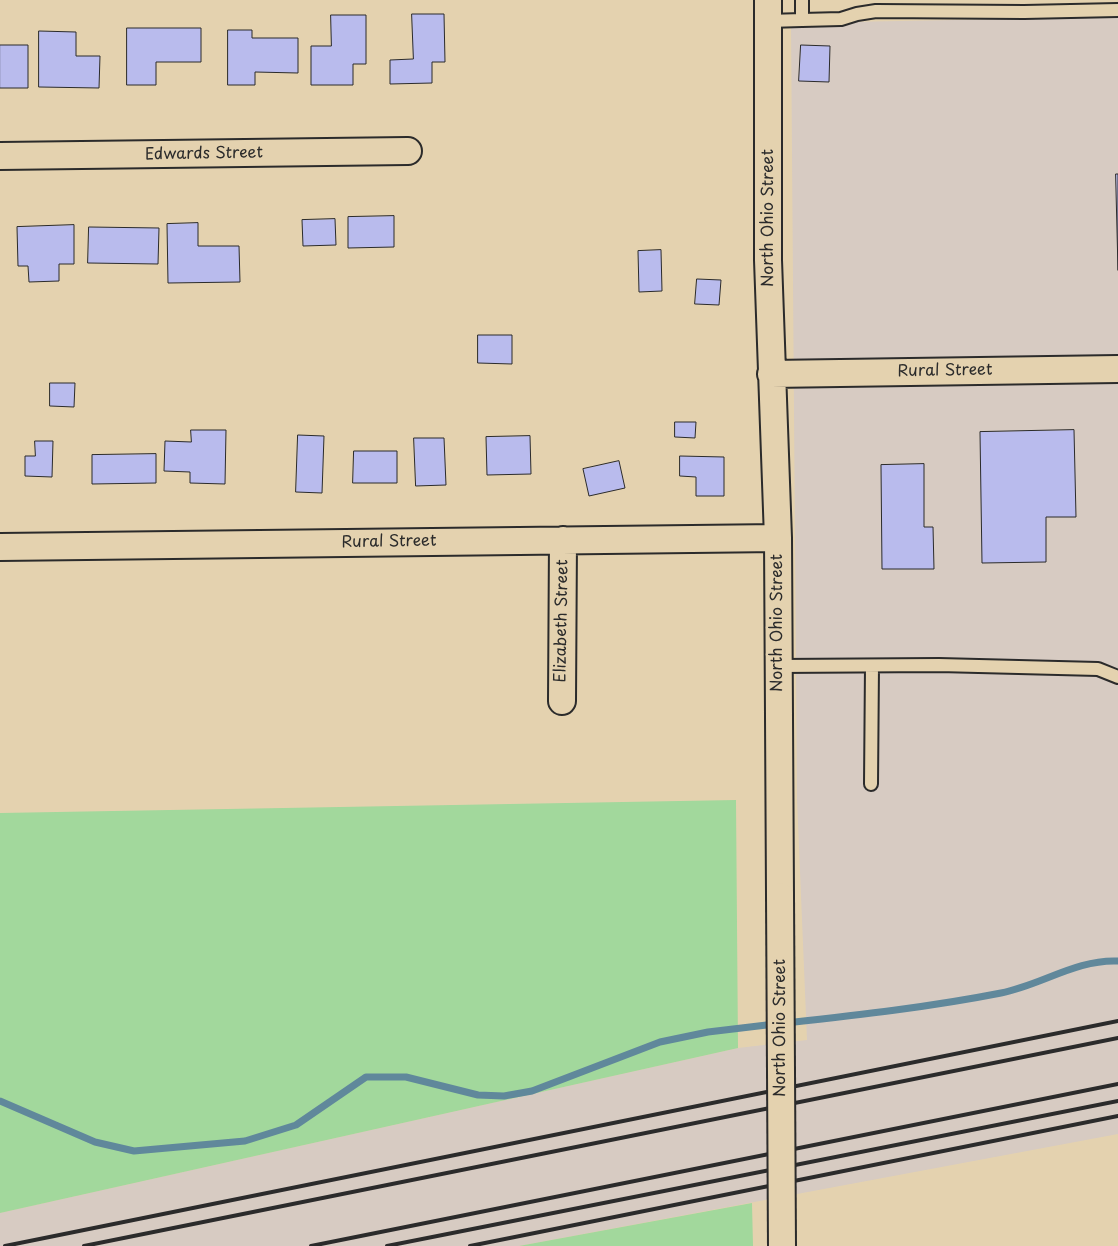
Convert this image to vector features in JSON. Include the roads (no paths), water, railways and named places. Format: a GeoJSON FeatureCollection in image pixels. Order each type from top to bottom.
{"type":"FeatureCollection","features":[{"type":"Feature","properties":{"kind":"street","name":"North Ohio Street"},"geometry":{"type":"LineString","coordinates":[[768,10],[768,251],[778,538],[782,1246]]}},
{"type":"Feature","properties":{"kind":"street","name":"Edwards Street"},"geometry":{"type":"LineString","coordinates":[[0,156],[408,151]]}},
{"type":"Feature","properties":{"kind":"street","name":"Rural Street"},"geometry":{"type":"LineString","coordinates":[[771,374],[1118,369]]}},
{"type":"Feature","properties":{"kind":"street","name":"Rural Street"},"geometry":{"type":"LineString","coordinates":[[0,547],[778,538]]}},
{"type":"Feature","properties":{"kind":"street","name":"Elizabeth Street"},"geometry":{"type":"LineString","coordinates":[[562,701],[563,540]]}},
{"type":"Feature","properties":{"kind":"lane"},"geometry":{"type":"LineString","coordinates":[[802,0],[802,20]]}},
{"type":"Feature","properties":{"kind":"lane"},"geometry":{"type":"LineString","coordinates":[[768,10],[802,20],[841,19],[876,11],[1024,12],[1118,10]]}},
{"type":"Feature","properties":{"kind":"lane"},"geometry":{"type":"LineString","coordinates":[[778,666],[939,665],[1098,669],[1118,677]]}},
{"type":"Feature","properties":{"kind":"lane"},"geometry":{"type":"LineString","coordinates":[[871,784],[872,666]]}},
{"type":"Feature","properties":{"kind":"waterway"},"geometry":{"type":"LineString","coordinates":[[786,1023],[921,1007],[1001,993],[1088,964],[1118,961]]}},
{"type":"Feature","properties":{"kind":"waterway"},"geometry":{"type":"LineString","coordinates":[[0,1101],[95,1142],[134,1151],[245,1141],[296,1125],[366,1077],[406,1077],[478,1095],[504,1096],[532,1091],[660,1042],[708,1032],[775,1024]]}},
{"type":"Feature","properties":{"kind":"railway"},"geometry":{"type":"LineString","coordinates":[[5,1246],[1118,1021]]}},
{"type":"Feature","properties":{"kind":"railway"},"geometry":{"type":"LineString","coordinates":[[84,1246],[1118,1038]]}},
{"type":"Feature","properties":{"kind":"railway"},"geometry":{"type":"LineString","coordinates":[[311,1246],[1118,1084]]}},
{"type":"Feature","properties":{"kind":"railway"},"geometry":{"type":"LineString","coordinates":[[387,1246],[1118,1101]]}},
{"type":"Feature","properties":{"kind":"railway"},"geometry":{"type":"LineString","coordinates":[[470,1246],[1118,1116]]}}]}
